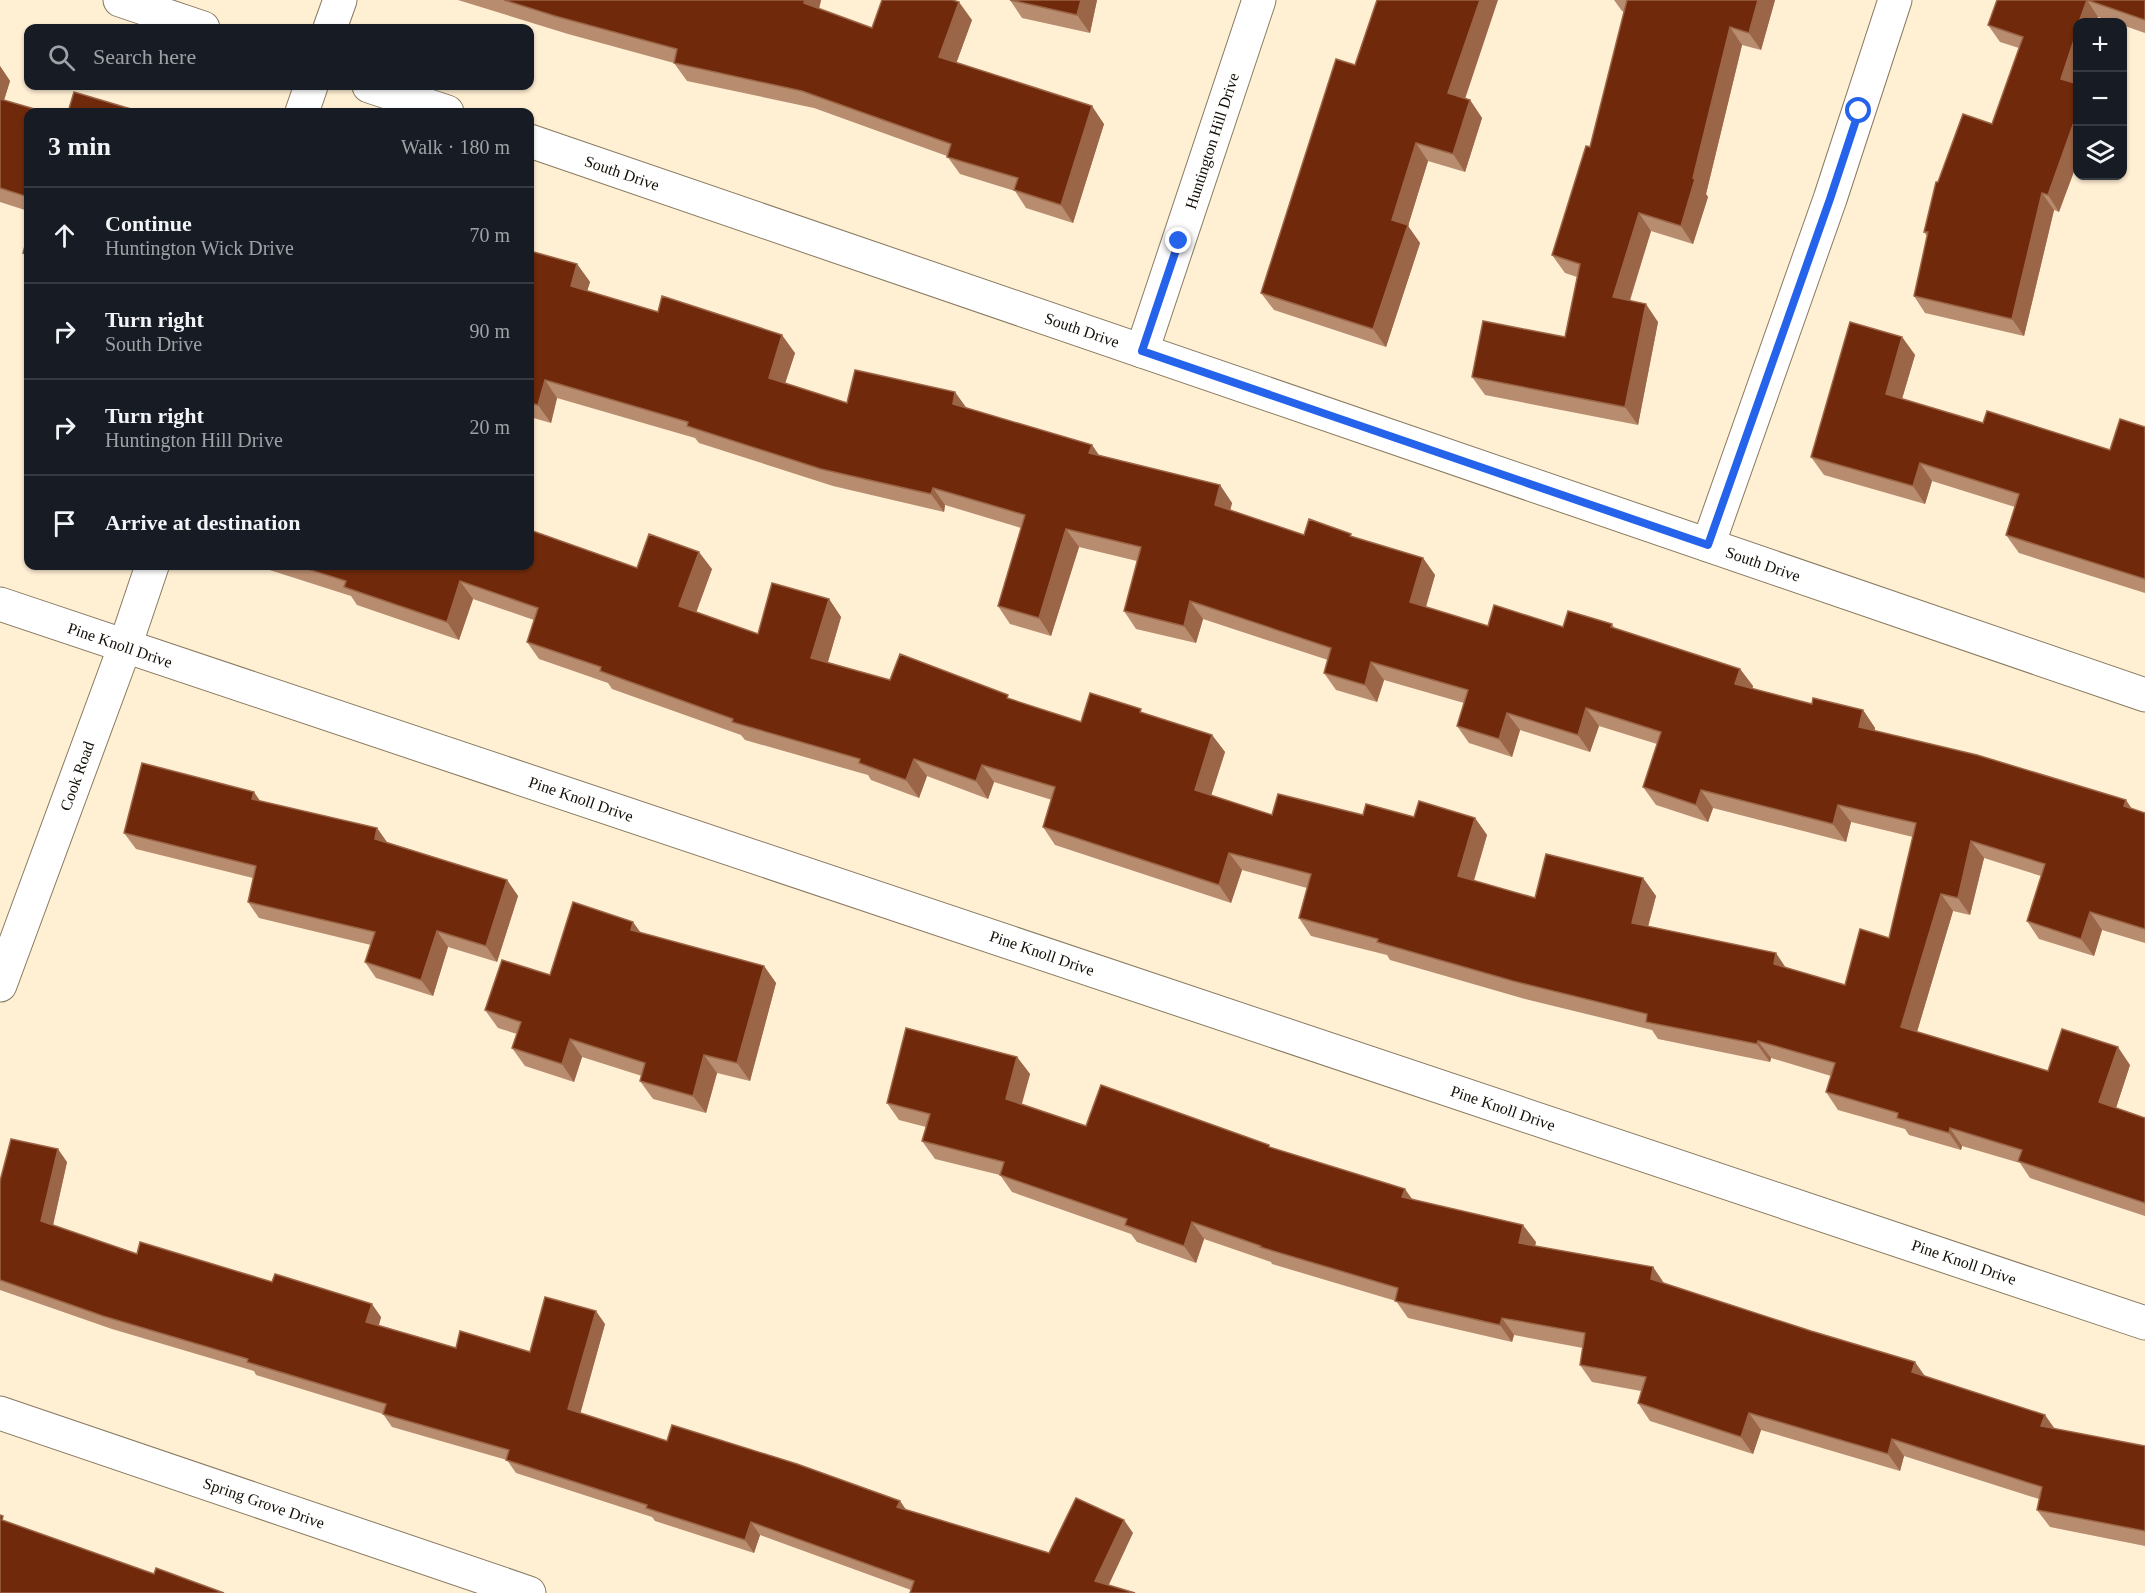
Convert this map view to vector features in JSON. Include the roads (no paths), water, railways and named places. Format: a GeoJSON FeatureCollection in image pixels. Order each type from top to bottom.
{"type":"FeatureCollection","features":[{"type":"Feature","properties":{"kind":"street"},"geometry":{"type":"LineString","coordinates":[[120,0],[191,24]]}},
{"type":"Feature","properties":{"kind":"street"},"geometry":{"type":"LineString","coordinates":[[331,24],[340,0]]}},
{"type":"Feature","properties":{"kind":"street","name":"Huntington Hill Drive"},"geometry":{"type":"LineString","coordinates":[[1142,351],[1259,0]]}},
{"type":"Feature","properties":{"kind":"street"},"geometry":{"type":"LineString","coordinates":[[1708,545],[1830,199],[1895,0]]}},
{"type":"Feature","properties":{"kind":"street"},"geometry":{"type":"LineString","coordinates":[[303,108],[310,90]]}},
{"type":"Feature","properties":{"kind":"street"},"geometry":{"type":"LineString","coordinates":[[381,90],[435,108]]}},
{"type":"Feature","properties":{"kind":"street","name":"South Drive"},"geometry":{"type":"LineString","coordinates":[[534,142],[2145,695]]}},
{"type":"Feature","properties":{"kind":"street","name":"Cook Road"},"geometry":{"type":"LineString","coordinates":[[0,985],[125,646],[151,570]]}},
{"type":"Feature","properties":{"kind":"street","name":"Pine Knoll Drive"},"geometry":{"type":"LineString","coordinates":[[0,604],[2145,1323]]}},
{"type":"Feature","properties":{"kind":"street","name":"Spring Grove Drive"},"geometry":{"type":"LineString","coordinates":[[0,1413],[529,1593]]}}]}
